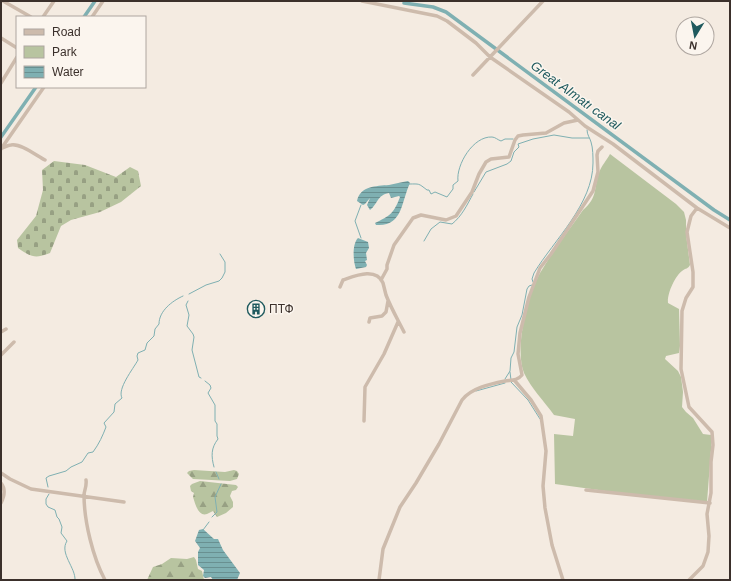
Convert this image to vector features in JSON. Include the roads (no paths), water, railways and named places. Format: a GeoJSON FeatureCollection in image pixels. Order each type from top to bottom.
{"type":"FeatureCollection","features":[{"type":"Feature","properties":{"kind":"street"},"geometry":{"type":"LineString","coordinates":[[2,1],[29,16]]}},
{"type":"Feature","properties":{"kind":"street"},"geometry":{"type":"LineString","coordinates":[[44,16],[54,1]]}},
{"type":"Feature","properties":{"kind":"street"},"geometry":{"type":"LineString","coordinates":[[93,16],[103,1]]}},
{"type":"Feature","properties":{"kind":"street"},"geometry":{"type":"LineString","coordinates":[[362,1],[437,16],[447,21],[569,112],[593,132],[613,144],[697,208],[730,228]]}},
{"type":"Feature","properties":{"kind":"street"},"geometry":{"type":"LineString","coordinates":[[473,75],[543,1]]}},
{"type":"Feature","properties":{"kind":"street"},"geometry":{"type":"LineString","coordinates":[[1,38],[16,47]]}},
{"type":"Feature","properties":{"kind":"street"},"geometry":{"type":"LineString","coordinates":[[1,83],[16,59]]}},
{"type":"Feature","properties":{"kind":"street"},"geometry":{"type":"LineString","coordinates":[[1,149],[43,88]]}},
{"type":"Feature","properties":{"kind":"street"},"geometry":{"type":"LineString","coordinates":[[569,112],[569,121]]}},
{"type":"Feature","properties":{"kind":"street"},"geometry":{"type":"LineString","coordinates":[[381,280],[387,269],[394,245],[413,218],[421,215],[446,220],[456,216],[472,192],[479,174],[486,162],[491,159],[509,157],[518,136],[546,133],[569,121],[578,120]]}},
{"type":"Feature","properties":{"kind":"street"},"geometry":{"type":"LineString","coordinates":[[1,149],[16,145],[45,160]]}},
{"type":"Feature","properties":{"kind":"street"},"geometry":{"type":"LineString","coordinates":[[379,580],[383,548],[400,507],[439,444],[466,394],[474,390],[504,382],[515,381],[522,376],[518,354],[520,333],[537,273],[590,196],[598,172],[597,155],[598,151],[602,147]]}},
{"type":"Feature","properties":{"kind":"street"},"geometry":{"type":"LineString","coordinates":[[689,580],[703,566],[706,560],[710,536],[707,514],[711,493],[713,435],[709,428],[689,407],[681,369],[682,311],[684,302],[693,287],[693,272],[687,232],[691,216],[697,208]]}},
{"type":"Feature","properties":{"kind":"street"},"geometry":{"type":"LineString","coordinates":[[340,286],[343,280],[365,274],[376,276],[381,280],[388,300],[404,332]]}},
{"type":"Feature","properties":{"kind":"street"},"geometry":{"type":"LineString","coordinates":[[369,322],[370,318],[382,316],[386,312],[388,300]]}},
{"type":"Feature","properties":{"kind":"street"},"geometry":{"type":"LineString","coordinates":[[364,422],[365,387],[384,354],[398,322]]}},
{"type":"Feature","properties":{"kind":"street"},"geometry":{"type":"LineString","coordinates":[[1,332],[6,329]]}},
{"type":"Feature","properties":{"kind":"street"},"geometry":{"type":"LineString","coordinates":[[1,355],[14,342]]}},
{"type":"Feature","properties":{"kind":"street"},"geometry":{"type":"LineString","coordinates":[[515,381],[531,400],[541,416],[546,451],[543,486],[545,508],[552,545],[563,580]]}},
{"type":"Feature","properties":{"kind":"street"},"geometry":{"type":"LineString","coordinates":[[1,473],[15,482],[31,488],[124,502]]}},
{"type":"Feature","properties":{"kind":"street"},"geometry":{"type":"LineString","coordinates":[[86,480],[84,496],[88,524],[98,566],[105,580]]}},
{"type":"Feature","properties":{"kind":"street"},"geometry":{"type":"LineString","coordinates":[[1,483],[4,487],[1,503]]}},
{"type":"Feature","properties":{"kind":"street"},"geometry":{"type":"LineString","coordinates":[[586,490],[660,499],[710,503]]}},
{"type":"Feature","properties":{"kind":"water"},"geometry":{"type":"Polygon","coordinates":[[[408,181],[410,183],[400,212],[396,218],[385,225],[376,225],[375,223],[391,213],[398,202],[399,196],[391,198],[389,193],[385,194],[370,210],[367,205],[370,198],[363,205],[357,201],[361,192],[369,188],[408,181]]]}},
{"type":"Feature","properties":{"kind":"water"},"geometry":{"type":"Polygon","coordinates":[[[358,238],[368,242],[369,248],[366,253],[366,267],[356,269],[354,253],[355,244],[358,238]]]}},
{"type":"Feature","properties":{"kind":"water"},"geometry":{"type":"Polygon","coordinates":[[[203,529],[214,539],[218,539],[223,550],[240,573],[237,580],[213,580],[211,577],[205,578],[203,576],[204,570],[198,565],[198,552],[200,548],[195,541],[199,530],[203,529]]]}},
{"type":"Feature","properties":{"kind":"waterway","name":"Great Almatı canal"},"geometry":{"type":"LineString","coordinates":[[85,16],[95,1]]}},
{"type":"Feature","properties":{"kind":"waterway","name":"Great Almatı canal"},"geometry":{"type":"LineString","coordinates":[[404,3],[433,7],[446,12],[714,210],[730,220]]}},
{"type":"Feature","properties":{"kind":"waterway","name":"Great Almatı canal"},"geometry":{"type":"LineString","coordinates":[[1,137],[35,88]]}},
{"type":"Feature","properties":{"kind":"waterway"},"geometry":{"type":"LineString","coordinates":[[533,282],[532,279],[534,273],[571,221],[587,193],[593,163],[593,152],[587,130]]}},
{"type":"Feature","properties":{"kind":"waterway"},"geometry":{"type":"LineString","coordinates":[[474,192],[486,172],[511,161],[514,152],[519,147],[518,144],[533,139],[554,135],[572,138],[589,138]]}},
{"type":"Feature","properties":{"kind":"waterway"},"geometry":{"type":"LineString","coordinates":[[409,184],[419,184],[429,190],[431,194],[435,192],[447,197],[453,189],[453,185],[458,181],[460,167],[472,146],[485,138],[493,137],[501,141],[505,139],[513,139]]}},
{"type":"Feature","properties":{"kind":"waterway"},"geometry":{"type":"LineString","coordinates":[[424,241],[431,229],[440,222],[452,224],[456,221],[473,194]]}},
{"type":"Feature","properties":{"kind":"waterway"},"geometry":{"type":"LineString","coordinates":[[361,205],[355,221],[361,238]]}},
{"type":"Feature","properties":{"kind":"waterway"},"geometry":{"type":"LineString","coordinates":[[189,294],[206,285],[219,281],[222,278],[225,272],[225,262],[220,254]]}},
{"type":"Feature","properties":{"kind":"waterway"},"geometry":{"type":"LineString","coordinates":[[505,379],[510,371],[517,327],[522,315],[527,289],[532,285]]}},
{"type":"Feature","properties":{"kind":"waterway"},"geometry":{"type":"LineString","coordinates":[[48,487],[46,478],[66,471],[82,462],[88,453],[93,452],[101,440],[106,427],[104,423],[114,412],[115,404],[122,398],[121,394],[124,384],[138,360],[138,353],[145,350],[147,343],[154,336],[155,329],[159,324],[161,315],[167,307],[183,296]]}},
{"type":"Feature","properties":{"kind":"waterway"},"geometry":{"type":"LineString","coordinates":[[188,301],[186,305],[189,315],[187,326],[194,337],[192,350],[199,377],[201,378]]}},
{"type":"Feature","properties":{"kind":"waterway"},"geometry":{"type":"LineString","coordinates":[[510,372],[511,380]]}},
{"type":"Feature","properties":{"kind":"waterway"},"geometry":{"type":"LineString","coordinates":[[205,381],[211,388],[208,393],[215,405],[215,421],[217,424],[218,439],[212,452],[214,467]]}},
{"type":"Feature","properties":{"kind":"waterway"},"geometry":{"type":"LineString","coordinates":[[511,382],[528,400],[540,419]]}},
{"type":"Feature","properties":{"kind":"waterway"},"geometry":{"type":"LineString","coordinates":[[476,391],[505,383]]}},
{"type":"Feature","properties":{"kind":"waterway"},"geometry":{"type":"LineString","coordinates":[[216,472],[219,479]]}},
{"type":"Feature","properties":{"kind":"waterway"},"geometry":{"type":"LineString","coordinates":[[212,517],[217,512],[215,497],[221,484]]}},
{"type":"Feature","properties":{"kind":"waterway"},"geometry":{"type":"LineString","coordinates":[[49,494],[46,499],[46,504],[48,507],[55,510],[59,519],[62,527],[61,533],[67,541],[65,546],[66,555],[75,575],[75,580]]}},
{"type":"Feature","properties":{"kind":"waterway"},"geometry":{"type":"LineString","coordinates":[[203,530],[209,522]]}},
{"type":"Feature","properties":{"kind":"place","name":"ПТФ"},"geometry":{"type":"Point","coordinates":[256,309]}}]}
